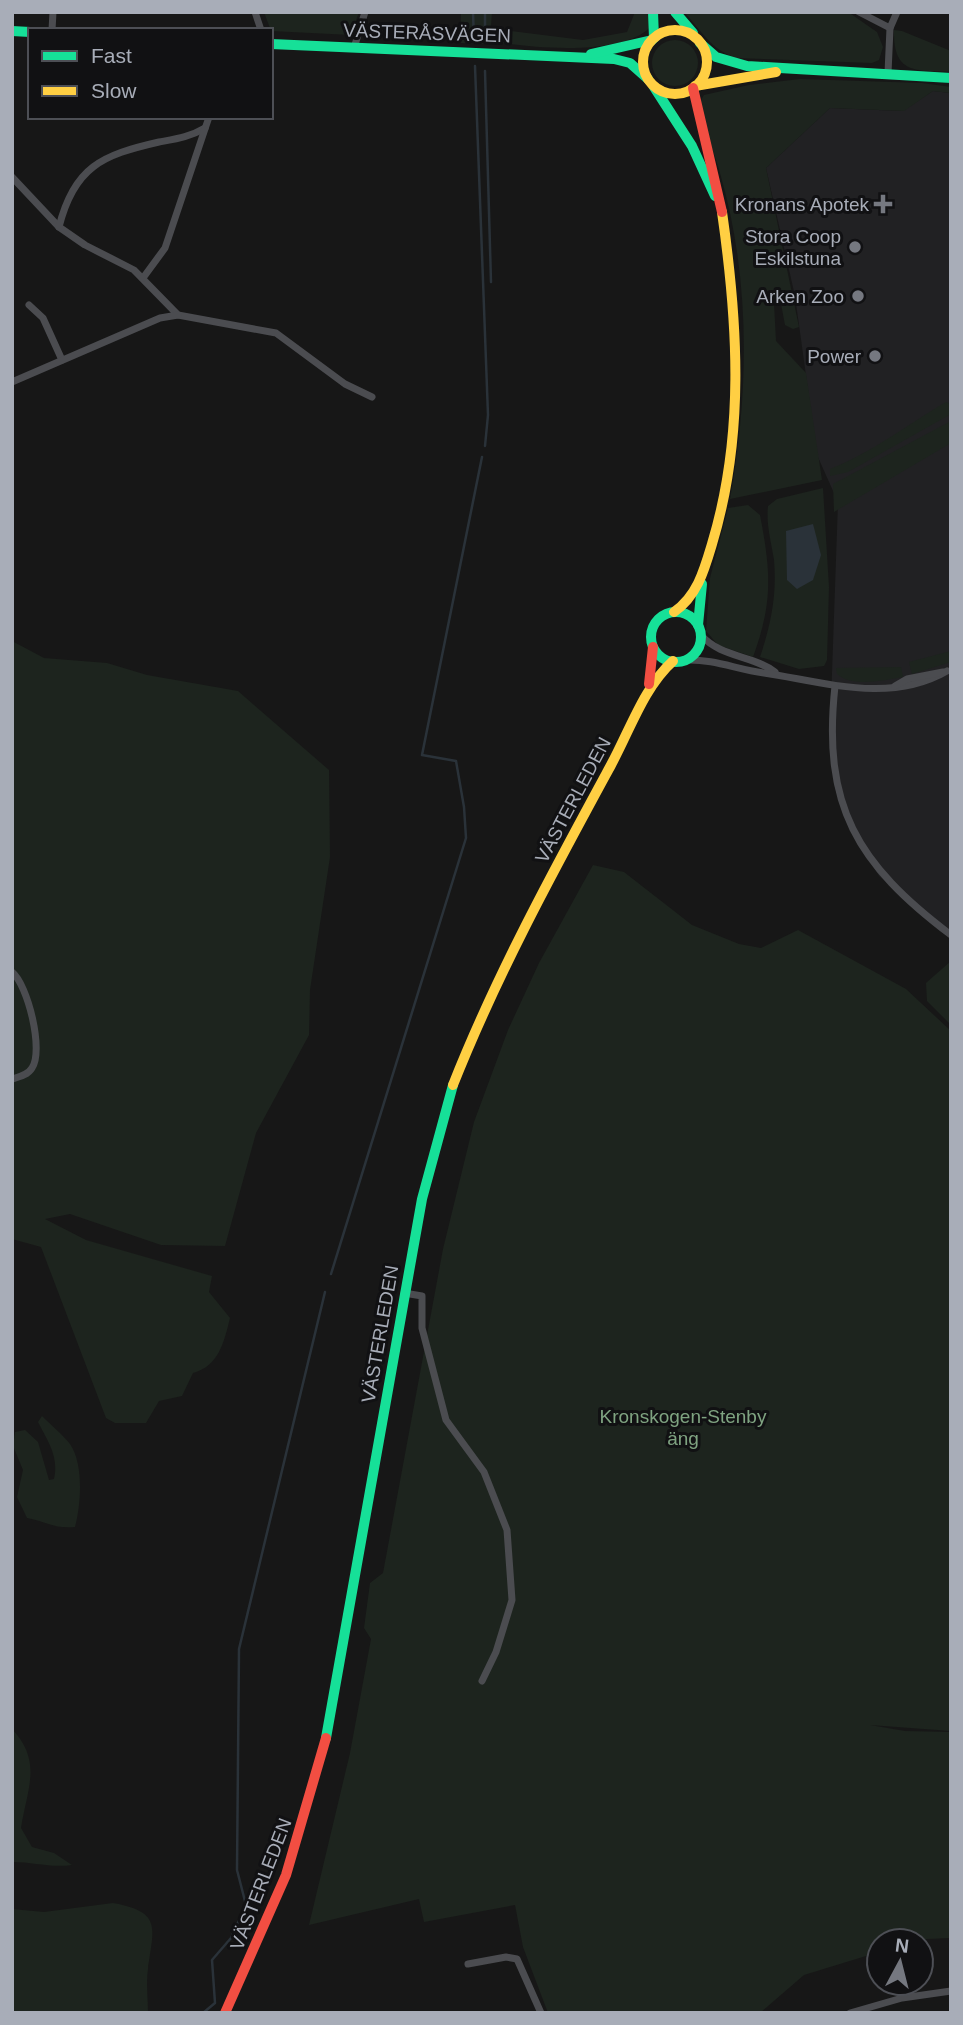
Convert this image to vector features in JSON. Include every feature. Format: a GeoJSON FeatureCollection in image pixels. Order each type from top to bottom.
{"type":"FeatureCollection","features":[{"type":"Feature","properties":{"kind":"main road"},"geometry":{"type":"LineString","coordinates":[[653,12],[653,39],[643,59],[650,81],[692,146],[721,213]]}},
{"type":"Feature","properties":{"kind":"main road"},"geometry":{"type":"LineString","coordinates":[[676,12],[700,43],[706,65],[694,87],[696,123],[720,194],[736,327],[737,374],[728,470],[703,573],[697,650],[679,660],[662,656],[653,646],[651,635],[655,624],[663,616],[688,602],[703,573]]}},
{"type":"Feature","properties":{"kind":"main road"},"geometry":{"type":"LineString","coordinates":[[653,39],[676,30],[686,32],[716,57],[732,63],[791,70],[951,78]]}},
{"type":"Feature","properties":{"kind":"main road","name":"VÄSTERÅSVÄGEN"},"geometry":{"type":"LineString","coordinates":[[580,56],[653,39]]}},
{"type":"Feature","properties":{"kind":"main road","name":"VÄSTERÅSVÄGEN"},"geometry":{"type":"LineString","coordinates":[[273,44],[623,60],[650,81]]}},
{"type":"Feature","properties":{"kind":"main road"},"geometry":{"type":"LineString","coordinates":[[650,81],[670,93],[791,70]]}},
{"type":"Feature","properties":{"kind":"main road"},"geometry":{"type":"LineString","coordinates":[[674,612],[687,614],[700,631]]}},
{"type":"Feature","properties":{"kind":"main road","name":"VÄSTERLEDEN"},"geometry":{"type":"LineString","coordinates":[[648,689],[653,646]]}},
{"type":"Feature","properties":{"kind":"main road","name":"VÄSTERLEDEN"},"geometry":{"type":"LineString","coordinates":[[225,2013],[286,1875],[324,1747],[404,1293],[431,1160],[472,1033],[516,941],[637,717],[648,689],[659,672],[679,660]]}},
{"type":"Feature","properties":{"kind":"street"},"geometry":{"type":"LineString","coordinates":[[354,48],[365,12]]}},
{"type":"Feature","properties":{"kind":"street"},"geometry":{"type":"LineString","coordinates":[[859,12],[890,28]]}},
{"type":"Feature","properties":{"kind":"street"},"geometry":{"type":"LineString","coordinates":[[888,73],[890,28],[897,12]]}},
{"type":"Feature","properties":{"kind":"street"},"geometry":{"type":"LineString","coordinates":[[143,278],[164,248],[208,119]]}},
{"type":"Feature","properties":{"kind":"street"},"geometry":{"type":"LineString","coordinates":[[59,227],[73,186],[103,160],[123,151],[189,136],[205,128]]}},
{"type":"Feature","properties":{"kind":"street"},"geometry":{"type":"LineString","coordinates":[[12,177],[59,227],[85,245],[127,264],[178,315]]}},
{"type":"Feature","properties":{"kind":"street"},"geometry":{"type":"LineString","coordinates":[[29,305],[43,318],[62,360]]}},
{"type":"Feature","properties":{"kind":"street"},"geometry":{"type":"LineString","coordinates":[[12,382],[160,318],[178,315],[276,333],[345,384],[372,397]]}},
{"type":"Feature","properties":{"kind":"street"},"geometry":{"type":"LineString","coordinates":[[700,631],[719,650],[768,667],[776,673]]}},
{"type":"Feature","properties":{"kind":"street"},"geometry":{"type":"LineString","coordinates":[[679,660],[704,659],[765,674],[776,673],[835,686],[911,688],[949,671]]}},
{"type":"Feature","properties":{"kind":"street"},"geometry":{"type":"LineString","coordinates":[[835,686],[834,764],[839,795],[852,830],[889,884],[951,935]]}},
{"type":"Feature","properties":{"kind":"street"},"geometry":{"type":"LineString","coordinates":[[12,972],[28,995],[35,1059],[27,1073],[12,1079]]}},
{"type":"Feature","properties":{"kind":"street"},"geometry":{"type":"LineString","coordinates":[[404,1293],[422,1296],[422,1328],[446,1420],[484,1472],[507,1530],[512,1600],[496,1652],[482,1681]]}},
{"type":"Feature","properties":{"kind":"street"},"geometry":{"type":"LineString","coordinates":[[468,1964],[506,1957],[517,1959],[541,2013]]}},
{"type":"Feature","properties":{"kind":"street"},"geometry":{"type":"LineString","coordinates":[[850,2013],[902,1998],[951,1991]]}},
{"type":"Feature","properties":{"kind":"shaded area"},"geometry":{"type":"Polygon","coordinates":[[[933,91],[951,93],[951,936],[879,876],[852,832],[834,785],[830,730],[838,502],[817,455],[795,296],[766,168],[830,108],[903,111],[933,91]]]}},
{"type":"Feature","properties":{"kind":"shaded area"},"geometry":{"type":"Polygon","coordinates":[[[813,524],[821,555],[813,580],[797,589],[787,580],[786,531],[813,524]]]}},
{"type":"Feature","properties":{"kind":"green space"},"geometry":{"type":"Polygon","coordinates":[[[264,12],[359,12],[351,35],[273,31],[273,28],[270,28],[264,12]]]}},
{"type":"Feature","properties":{"kind":"green space"},"geometry":{"type":"Polygon","coordinates":[[[461,12],[492,12],[490,40],[511,31],[583,40],[627,32],[635,12],[648,12],[650,27],[637,37],[598,46],[550,48],[490,41],[488,44],[460,43],[461,12]]]}},
{"type":"Feature","properties":{"kind":"green space"},"geometry":{"type":"Polygon","coordinates":[[[684,12],[848,12],[877,32],[883,47],[879,60],[872,63],[736,58],[713,45],[684,12]]]}},
{"type":"Feature","properties":{"kind":"green space"},"geometry":{"type":"Polygon","coordinates":[[[894,30],[951,51],[951,72],[917,70],[902,63],[895,45],[894,30]]]}},
{"type":"Feature","properties":{"kind":"green space"},"geometry":{"type":"Polygon","coordinates":[[[675,40],[691,47],[698,63],[691,79],[675,86],[659,79],[652,63],[659,47],[675,40]]]}},
{"type":"Feature","properties":{"kind":"green space"},"geometry":{"type":"Polygon","coordinates":[[[800,79],[922,83],[951,87],[951,93],[933,91],[904,111],[830,108],[766,168],[799,327],[793,329],[785,325],[781,304],[774,303],[776,341],[806,373],[822,480],[730,499],[741,418],[744,336],[742,295],[730,213],[718,165],[697,107],[704,95],[749,85],[800,79]]]}},
{"type":"Feature","properties":{"kind":"green space"},"geometry":{"type":"Polygon","coordinates":[[[946,402],[951,404],[951,414],[848,472],[830,476],[830,469],[875,446],[946,402]]]}},
{"type":"Feature","properties":{"kind":"green space"},"geometry":{"type":"Polygon","coordinates":[[[951,421],[951,443],[834,512],[833,484],[951,421]]]}},
{"type":"Feature","properties":{"kind":"green space"},"geometry":{"type":"Polygon","coordinates":[[[823,488],[829,587],[827,660],[824,666],[799,669],[760,657],[770,621],[775,585],[768,506],[777,499],[823,488]]]}},
{"type":"Feature","properties":{"kind":"green space"},"geometry":{"type":"Polygon","coordinates":[[[748,505],[760,515],[768,570],[767,603],[753,657],[718,645],[706,631],[710,578],[728,508],[748,505]]]}},
{"type":"Feature","properties":{"kind":"green space"},"geometry":{"type":"Polygon","coordinates":[[[12,641],[44,658],[107,663],[147,675],[238,691],[329,770],[330,857],[310,990],[309,1035],[256,1133],[225,1246],[161,1245],[70,1214],[45,1219],[86,1240],[212,1276],[209,1292],[230,1318],[223,1344],[209,1365],[193,1373],[182,1396],[159,1401],[146,1423],[115,1423],[106,1418],[41,1247],[12,1239],[12,641]]]}},
{"type":"Feature","properties":{"kind":"green space"},"geometry":{"type":"Polygon","coordinates":[[[951,651],[951,662],[912,674],[909,662],[951,651]]]}},
{"type":"Feature","properties":{"kind":"green space"},"geometry":{"type":"Polygon","coordinates":[[[901,667],[903,677],[869,682],[843,678],[837,674],[836,668],[901,667]]]}},
{"type":"Feature","properties":{"kind":"green space","name":"Kronskogen-Stenby äng"},"geometry":{"type":"Polygon","coordinates":[[[593,865],[624,872],[692,925],[739,944],[761,948],[798,930],[906,989],[951,1031],[951,1731],[870,1725],[905,1731],[951,1732],[951,1938],[935,1939],[935,1927],[865,1927],[865,1956],[804,1975],[760,2013],[548,2013],[523,1947],[515,1905],[424,1922],[419,1899],[309,1925],[350,1753],[371,1639],[364,1628],[370,1583],[383,1573],[443,1249],[474,1122],[508,1030],[539,963],[593,865]]]}},
{"type":"Feature","properties":{"kind":"green space"},"geometry":{"type":"Polygon","coordinates":[[[951,961],[951,1025],[927,1001],[926,983],[951,961]]]}},
{"type":"Feature","properties":{"kind":"green space"},"geometry":{"type":"Polygon","coordinates":[[[42,1416],[70,1444],[78,1462],[80,1496],[75,1527],[56,1526],[27,1518],[17,1497],[23,1470],[13,1446],[15,1432],[25,1430],[38,1442],[49,1480],[54,1479],[54,1456],[38,1422],[42,1416]]]}},
{"type":"Feature","properties":{"kind":"green space"},"geometry":{"type":"Polygon","coordinates":[[[12,1729],[22,1741],[30,1765],[29,1788],[21,1828],[32,1847],[54,1853],[72,1865],[12,1862],[12,1729]]]}},
{"type":"Feature","properties":{"kind":"green space"},"geometry":{"type":"Polygon","coordinates":[[[113,1903],[140,1911],[151,1924],[152,1942],[147,1980],[148,2013],[12,2013],[12,1909],[44,1912],[113,1903]]]}},
{"type":"Feature","properties":{"kind":"waterway"},"geometry":{"type":"LineString","coordinates":[[473,12],[474,42]]}},
{"type":"Feature","properties":{"kind":"waterway"},"geometry":{"type":"LineString","coordinates":[[485,12],[485,37]]}},
{"type":"Feature","properties":{"kind":"waterway"},"geometry":{"type":"LineString","coordinates":[[475,66],[488,415],[485,446]]}},
{"type":"Feature","properties":{"kind":"waterway"},"geometry":{"type":"LineString","coordinates":[[485,71],[491,282]]}},
{"type":"Feature","properties":{"kind":"waterway"},"geometry":{"type":"LineString","coordinates":[[331,1274],[466,838],[456,761],[422,755],[482,457]]}},
{"type":"Feature","properties":{"kind":"waterway"},"geometry":{"type":"LineString","coordinates":[[203,2013],[215,2003],[212,1960],[231,1938],[246,1905],[237,1870],[239,1649],[325,1292]]}},
{"type":"Feature","properties":{"kind":"traffic: fast"},"geometry":{"type":"LineString","coordinates":[[653,12],[654,38]]}},
{"type":"Feature","properties":{"kind":"traffic: fast"},"geometry":{"type":"LineString","coordinates":[[675,12],[693,33]]}},
{"type":"Feature","properties":{"kind":"traffic: fast"},"geometry":{"type":"LineString","coordinates":[[12,31],[28,32]]}},
{"type":"Feature","properties":{"kind":"traffic: fast"},"geometry":{"type":"LineString","coordinates":[[591,54],[652,40]]}},
{"type":"Feature","properties":{"kind":"traffic: fast"},"geometry":{"type":"LineString","coordinates":[[700,43],[716,57],[747,66],[951,78]]}},
{"type":"Feature","properties":{"kind":"traffic: fast"},"geometry":{"type":"LineString","coordinates":[[273,44],[614,59],[630,63],[648,79]]}},
{"type":"Feature","properties":{"kind":"traffic: fast"},"geometry":{"type":"LineString","coordinates":[[654,87],[692,146],[715,196]]}},
{"type":"Feature","properties":{"kind":"traffic: fast"},"geometry":{"type":"LineString","coordinates":[[698,625],[702,584]]}},
{"type":"Feature","properties":{"kind":"traffic: fast"},"geometry":{"type":"LineString","coordinates":[[676,612],[693,620],[701,637],[693,654],[676,662],[659,654],[651,637],[659,620],[676,612]]}},
{"type":"Feature","properties":{"kind":"traffic: fast"},"geometry":{"type":"LineString","coordinates":[[326,1738],[422,1199],[453,1085]]}},
{"type":"Feature","properties":{"kind":"traffic: slow"},"geometry":{"type":"LineString","coordinates":[[675,30],[693,36],[701,44],[707,62],[701,80],[693,88],[675,94],[657,88],[649,80],[643,62],[649,44],[657,36],[675,30]]}},
{"type":"Feature","properties":{"kind":"traffic: slow"},"geometry":{"type":"LineString","coordinates":[[695,86],[776,72]]}},
{"type":"Feature","properties":{"kind":"traffic: slow"},"geometry":{"type":"LineString","coordinates":[[674,612],[689,598],[703,573],[723,503],[730,462],[734,421],[735,338],[722,212]]}},
{"type":"Feature","properties":{"kind":"traffic: slow"},"geometry":{"type":"LineString","coordinates":[[453,1085],[488,1003],[548,883],[638,710],[654,683],[673,661]]}},
{"type":"Feature","properties":{"kind":"traffic: jam"},"geometry":{"type":"LineString","coordinates":[[693,88],[722,212]]}},
{"type":"Feature","properties":{"kind":"traffic: jam"},"geometry":{"type":"LineString","coordinates":[[649,684],[653,647]]}},
{"type":"Feature","properties":{"kind":"traffic: jam"},"geometry":{"type":"LineString","coordinates":[[225,2013],[286,1875],[326,1738]]}},
{"type":"Feature","properties":{"kind":"place","name":"Kronans Apotek"},"geometry":{"type":"Point","coordinates":[883,204]}},
{"type":"Feature","properties":{"kind":"place","name":"Stora Coop Eskilstuna"},"geometry":{"type":"Point","coordinates":[855,247]}},
{"type":"Feature","properties":{"kind":"place","name":"Arken Zoo"},"geometry":{"type":"Point","coordinates":[858,296]}},
{"type":"Feature","properties":{"kind":"place","name":"Power"},"geometry":{"type":"Point","coordinates":[875,356]}}]}
